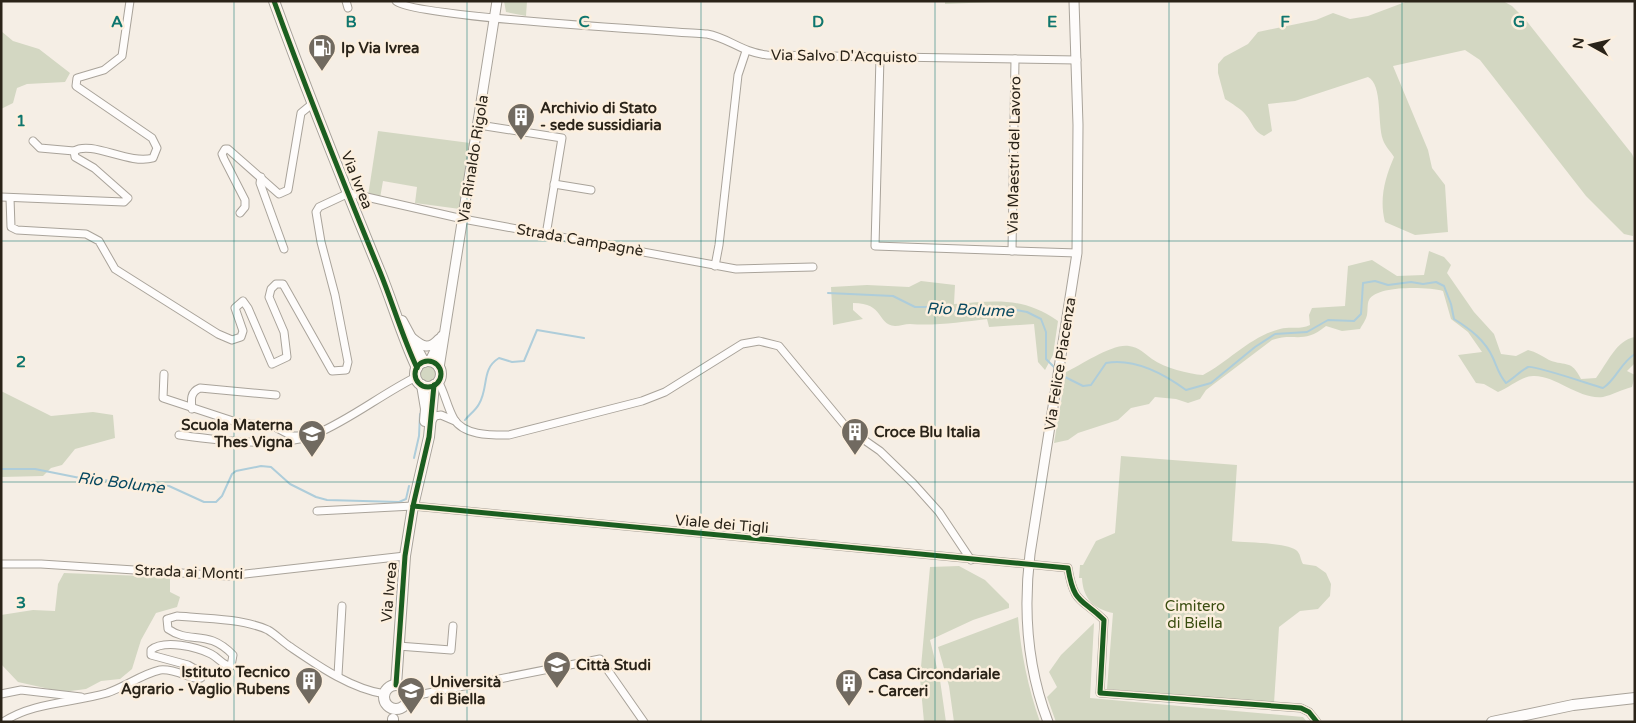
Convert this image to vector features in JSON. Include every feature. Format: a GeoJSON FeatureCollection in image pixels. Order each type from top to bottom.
{"type":"FeatureCollection","features":[{"type":"Feature","properties":{"kind":"main road","name":"Via Ivrea"},"geometry":{"type":"LineString","coordinates":[[274,1],[312,104],[395,310],[402,336],[422,370]]}},
{"type":"Feature","properties":{"kind":"main road","name":"Via Ivrea"},"geometry":{"type":"LineString","coordinates":[[395,310],[412,338],[422,370],[426,409],[422,460]]}},
{"type":"Feature","properties":{"kind":"main road","name":"Via Ivrea"},"geometry":{"type":"LineString","coordinates":[[396,685],[405,556],[413,506],[431,423],[436,383],[441,375],[440,368]]}},
{"type":"Feature","properties":{"kind":"main road"},"geometry":{"type":"LineString","coordinates":[[422,370],[440,368]]}},
{"type":"Feature","properties":{"kind":"main road"},"geometry":{"type":"LineString","coordinates":[[422,370],[436,383]]}},
{"type":"Feature","properties":{"kind":"main road"},"geometry":{"type":"LineString","coordinates":[[396,685],[403,687],[408,697],[405,705],[394,716],[385,694],[389,688],[396,685]]}},
{"type":"Feature","properties":{"kind":"main road"},"geometry":{"type":"LineString","coordinates":[[1492,722],[1574,704],[1635,698]]}},
{"type":"Feature","properties":{"kind":"street"},"geometry":{"type":"LineString","coordinates":[[33,141],[40,148],[74,151],[84,147],[142,161],[153,158],[156,148],[152,138],[76,86],[77,78],[104,70],[122,56],[130,1]]}},
{"type":"Feature","properties":{"kind":"street","name":"Via Salvo D'Acquisto"},"geometry":{"type":"LineString","coordinates":[[396,1],[403,6],[496,18],[707,34],[720,37],[746,51],[776,56],[1077,60]]}},
{"type":"Feature","properties":{"kind":"street","name":"Via Rinaldo Rigola"},"geometry":{"type":"LineString","coordinates":[[440,368],[496,18],[497,1]]}},
{"type":"Feature","properties":{"kind":"street","name":"Via Felice Piacenza"},"geometry":{"type":"LineString","coordinates":[[1048,722],[1034,678],[1027,644],[1025,602],[1028,564],[1077,253],[1077,60],[1074,1]]}},
{"type":"Feature","properties":{"kind":"street"},"geometry":{"type":"LineString","coordinates":[[715,266],[738,75],[746,51]]}},
{"type":"Feature","properties":{"kind":"street"},"geometry":{"type":"LineString","coordinates":[[880,57],[875,246],[1077,253]]}},
{"type":"Feature","properties":{"kind":"street","name":"Via Maestri del Lavoro"},"geometry":{"type":"LineString","coordinates":[[1012,251],[1015,59]]}},
{"type":"Feature","properties":{"kind":"street"},"geometry":{"type":"LineString","coordinates":[[240,212],[244,207],[245,200],[222,154],[225,149],[228,149],[280,194],[288,190],[300,120],[302,113],[312,104]]}},
{"type":"Feature","properties":{"kind":"street"},"geometry":{"type":"LineString","coordinates":[[479,125],[562,138],[546,235]]}},
{"type":"Feature","properties":{"kind":"street"},"geometry":{"type":"LineString","coordinates":[[1,197],[124,202],[128,198],[94,168],[75,157],[74,151]]}},
{"type":"Feature","properties":{"kind":"street"},"geometry":{"type":"LineString","coordinates":[[261,177],[260,183],[284,249]]}},
{"type":"Feature","properties":{"kind":"street"},"geometry":{"type":"LineString","coordinates":[[554,184],[591,190]]}},
{"type":"Feature","properties":{"kind":"street"},"geometry":{"type":"LineString","coordinates":[[10,198],[11,227],[17,230],[86,234],[99,241],[115,269],[218,334],[232,340],[241,337],[243,331],[235,308],[243,301],[248,308],[272,364],[287,357],[284,332],[269,296],[271,289],[276,284],[283,284],[332,371],[339,372],[346,370],[348,362],[316,212],[319,208],[349,193]]}},
{"type":"Feature","properties":{"kind":"street","name":"Strada Campagnè"},"geometry":{"type":"LineString","coordinates":[[349,193],[463,219],[736,270],[813,266]]}},
{"type":"Feature","properties":{"kind":"street","name":"Via Rinaldo Rigola"},"geometry":{"type":"LineString","coordinates":[[422,370],[441,338],[449,317]]}},
{"type":"Feature","properties":{"kind":"street"},"geometry":{"type":"LineString","coordinates":[[412,338],[421,345],[428,347],[433,346],[441,338]]}},
{"type":"Feature","properties":{"kind":"street"},"geometry":{"type":"LineString","coordinates":[[431,423],[436,416],[441,414],[447,415],[472,432],[486,435],[509,435],[642,401],[665,392],[742,344],[759,341],[779,346],[847,428],[880,451],[914,483],[939,512],[971,560]]}},
{"type":"Feature","properties":{"kind":"street"},"geometry":{"type":"LineString","coordinates":[[179,435],[240,442],[309,436],[354,414],[422,370]]}},
{"type":"Feature","properties":{"kind":"street"},"geometry":{"type":"LineString","coordinates":[[164,374],[163,398],[239,423],[273,426],[292,436],[309,436]]}},
{"type":"Feature","properties":{"kind":"street"},"geometry":{"type":"LineString","coordinates":[[436,383],[456,422]]}},
{"type":"Feature","properties":{"kind":"street"},"geometry":{"type":"LineString","coordinates":[[192,409],[191,397],[195,390],[200,388],[276,394]]}},
{"type":"Feature","properties":{"kind":"street"},"geometry":{"type":"LineString","coordinates":[[317,511],[413,506]]}},
{"type":"Feature","properties":{"kind":"street","name":"Viale dei Tigli"},"geometry":{"type":"LineString","coordinates":[[413,506],[1068,568],[1070,582],[1081,602],[1104,620],[1100,693],[1301,708],[1309,712],[1317,722]]}},
{"type":"Feature","properties":{"kind":"street","name":"Strada ai Monti"},"geometry":{"type":"LineString","coordinates":[[3,564],[41,564],[228,576],[405,556]]}},
{"type":"Feature","properties":{"kind":"street"},"geometry":{"type":"LineString","coordinates":[[1,572],[3,564]]}},
{"type":"Feature","properties":{"kind":"street"},"geometry":{"type":"LineString","coordinates":[[338,675],[342,606]]}},
{"type":"Feature","properties":{"kind":"street"},"geometry":{"type":"LineString","coordinates":[[3,722],[16,713],[109,692],[158,671],[177,670],[194,678],[201,678],[202,673],[188,665],[151,655],[151,650],[161,645],[205,651],[224,665],[231,666],[232,655],[216,641],[180,634],[168,629],[168,619],[177,616],[246,624],[268,630],[312,661],[359,686],[385,694]]}},
{"type":"Feature","properties":{"kind":"street"},"geometry":{"type":"LineString","coordinates":[[398,646],[450,650],[453,626]]}},
{"type":"Feature","properties":{"kind":"street"},"geometry":{"type":"LineString","coordinates":[[408,697],[600,659],[644,722]]}},
{"type":"Feature","properties":{"kind":"street"},"geometry":{"type":"LineString","coordinates":[[1,694],[21,690],[84,698]]}},
{"type":"Feature","properties":{"kind":"green space"},"geometry":{"type":"Polygon","coordinates":[[[504,1],[527,1],[526,16],[506,12],[504,1]]]}},
{"type":"Feature","properties":{"kind":"green space"},"geometry":{"type":"Polygon","coordinates":[[[945,1],[1016,1],[945,4],[945,1]]]}},
{"type":"Feature","properties":{"kind":"green space"},"geometry":{"type":"Polygon","coordinates":[[[1408,1],[1503,1],[1512,6],[1525,19],[1635,160],[1633,236],[1624,234],[1586,196],[1480,60],[1465,50],[1393,66],[1428,150],[1432,168],[1445,185],[1448,232],[1415,235],[1385,222],[1383,213],[1384,189],[1394,157],[1383,140],[1378,96],[1373,81],[1368,77],[1295,101],[1268,104],[1272,131],[1264,136],[1255,129],[1243,112],[1225,99],[1218,73],[1218,64],[1224,57],[1248,44],[1258,32],[1316,20],[1333,13],[1350,19],[1368,16],[1408,1]]]}},
{"type":"Feature","properties":{"kind":"green space"},"geometry":{"type":"Polygon","coordinates":[[[1,31],[13,41],[39,49],[70,73],[65,82],[27,84],[17,88],[13,103],[1,109],[1,31]]]}},
{"type":"Feature","properties":{"kind":"green space"},"geometry":{"type":"Polygon","coordinates":[[[378,131],[470,143],[460,209],[415,203],[417,187],[383,181],[380,198],[368,196],[378,131]]]}},
{"type":"Feature","properties":{"kind":"green space"},"geometry":{"type":"Polygon","coordinates":[[[1429,251],[1444,257],[1451,265],[1447,273],[1474,312],[1494,334],[1501,354],[1516,356],[1528,350],[1549,360],[1571,366],[1581,379],[1596,378],[1612,353],[1622,343],[1635,337],[1635,363],[1627,371],[1635,375],[1632,387],[1603,397],[1594,397],[1542,377],[1524,378],[1498,392],[1484,384],[1476,383],[1458,355],[1482,352],[1468,332],[1451,319],[1443,291],[1403,288],[1374,295],[1369,300],[1366,317],[1360,329],[1342,331],[1326,326],[1318,332],[1305,337],[1287,337],[1272,340],[1206,390],[1200,399],[1188,403],[1176,399],[1155,397],[1149,404],[1131,408],[1118,420],[1078,433],[1068,440],[1054,443],[1066,372],[1097,355],[1122,346],[1129,346],[1139,349],[1152,359],[1170,368],[1203,375],[1269,332],[1310,325],[1309,315],[1312,308],[1345,306],[1348,266],[1372,260],[1397,276],[1424,275],[1429,251]]]}},
{"type":"Feature","properties":{"kind":"green space"},"geometry":{"type":"Polygon","coordinates":[[[921,281],[955,285],[954,304],[1008,302],[1032,307],[1058,321],[1053,355],[1045,370],[1038,362],[1034,324],[989,327],[987,319],[895,326],[885,322],[870,306],[853,303],[853,310],[863,319],[833,325],[831,287],[867,285],[909,287],[921,281]]]}},
{"type":"Feature","properties":{"kind":"green space"},"geometry":{"type":"Polygon","coordinates":[[[424,365],[432,365],[437,370],[435,381],[424,383],[419,378],[419,370],[424,365]]]}},
{"type":"Feature","properties":{"kind":"green space"},"geometry":{"type":"Polygon","coordinates":[[[1,391],[51,416],[93,412],[113,415],[115,438],[75,449],[62,465],[51,468],[43,476],[1,477],[1,391]]]}},
{"type":"Feature","properties":{"kind":"green space","name":"Cimitero di Biella"},"geometry":{"type":"Polygon","coordinates":[[[1121,456],[1237,465],[1232,541],[1290,547],[1298,552],[1303,564],[1316,566],[1326,573],[1331,584],[1330,596],[1318,609],[1300,611],[1279,627],[1274,703],[1107,689],[1113,613],[1100,609],[1091,602],[1085,592],[1082,578],[1079,578],[1080,565],[1083,565],[1096,541],[1115,533],[1121,456]]]}},
{"type":"Feature","properties":{"kind":"green space"},"geometry":{"type":"Polygon","coordinates":[[[959,566],[985,580],[1009,604],[1009,608],[973,620],[930,640],[940,680],[946,722],[924,722],[920,678],[930,567],[959,566]]]}},
{"type":"Feature","properties":{"kind":"green space"},"geometry":{"type":"Polygon","coordinates":[[[64,573],[170,577],[170,592],[180,597],[177,607],[156,613],[141,640],[132,669],[120,679],[101,681],[86,689],[63,692],[18,682],[1,664],[1,615],[33,610],[55,611],[58,584],[64,573]]]}},
{"type":"Feature","properties":{"kind":"green space"},"geometry":{"type":"Polygon","coordinates":[[[1018,617],[1026,670],[1040,722],[954,722],[949,686],[938,647],[1018,617]]]}},
{"type":"Feature","properties":{"kind":"green space"},"geometry":{"type":"Polygon","coordinates":[[[1094,623],[1090,698],[1303,717],[1307,722],[1056,722],[1047,697],[1057,687],[1049,672],[1061,655],[1094,623]]]}},
{"type":"Feature","properties":{"kind":"waterway","name":"Rio Bolume"},"geometry":{"type":"LineString","coordinates":[[1061,375],[1083,386],[1091,385],[1106,363],[1117,362],[1138,365],[1158,373],[1186,390],[1211,383],[1255,347],[1275,334],[1307,332],[1328,320],[1354,321],[1361,314],[1363,283],[1375,281],[1388,285],[1411,282],[1423,284],[1436,282],[1444,286],[1454,319],[1471,331],[1486,346],[1506,383],[1528,367],[1532,367],[1603,388],[1608,385],[1630,357],[1635,354]]}},
{"type":"Feature","properties":{"kind":"waterway","name":"Rio Bolume"},"geometry":{"type":"LineString","coordinates":[[828,293],[893,296],[915,307],[940,307],[958,311],[1005,308],[1027,312],[1041,319],[1046,332],[1046,359],[1056,369]]}},
{"type":"Feature","properties":{"kind":"waterway","name":"Rio Bolume"},"geometry":{"type":"LineString","coordinates":[[465,420],[482,398],[487,373],[493,362],[499,358],[512,362],[524,361],[537,330],[584,338]]}},
{"type":"Feature","properties":{"kind":"waterway","name":"Rio Bolume"},"geometry":{"type":"LineString","coordinates":[[414,458],[419,436],[420,414]]}},
{"type":"Feature","properties":{"kind":"waterway","name":"Rio Bolume"},"geometry":{"type":"LineString","coordinates":[[1,469],[35,469],[80,478],[169,486],[204,502],[216,502],[222,496],[232,474],[236,471],[261,466],[271,467],[290,484],[316,497],[327,500],[399,502],[406,499],[409,486]]}},
{"type":"Feature","properties":{"kind":"cycle path"},"geometry":{"type":"LineString","coordinates":[[274,1],[312,103],[417,368]]}},
{"type":"Feature","properties":{"kind":"cycle path"},"geometry":{"type":"LineString","coordinates":[[428,361],[437,365],[441,374],[437,383],[428,387],[419,383],[415,374],[419,365],[428,361]]}},
{"type":"Feature","properties":{"kind":"cycle path"},"geometry":{"type":"LineString","coordinates":[[396,685],[405,556],[413,506],[429,437],[434,385]]}},
{"type":"Feature","properties":{"kind":"cycle path"},"geometry":{"type":"LineString","coordinates":[[413,506],[1068,568],[1076,595],[1104,620],[1100,693],[1301,708],[1309,712],[1317,722]]}},
{"type":"Feature","properties":{"kind":"place","name":"Ip Via Ivrea"},"geometry":{"type":"Point","coordinates":[322,72]}},
{"type":"Feature","properties":{"kind":"place","name":"Archivio di Stato - sede sussidiaria"},"geometry":{"type":"Point","coordinates":[521,141]}},
{"type":"Feature","properties":{"kind":"place","name":"Croce Blu Italia"},"geometry":{"type":"Point","coordinates":[855,456]}},
{"type":"Feature","properties":{"kind":"place","name":"Scuola Materna Thes Vigna"},"geometry":{"type":"Point","coordinates":[312,458]}},
{"type":"Feature","properties":{"kind":"place","name":"Città Studi"},"geometry":{"type":"Point","coordinates":[557,689]}},
{"type":"Feature","properties":{"kind":"place","name":"Istituto Tecnico Agrario - Vaglio Rubens"},"geometry":{"type":"Point","coordinates":[309,705]}},
{"type":"Feature","properties":{"kind":"place","name":"Casa Circondariale - Carceri"},"geometry":{"type":"Point","coordinates":[849,707]}},
{"type":"Feature","properties":{"kind":"place","name":"Università di Biella"},"geometry":{"type":"Point","coordinates":[411,715]}}]}
